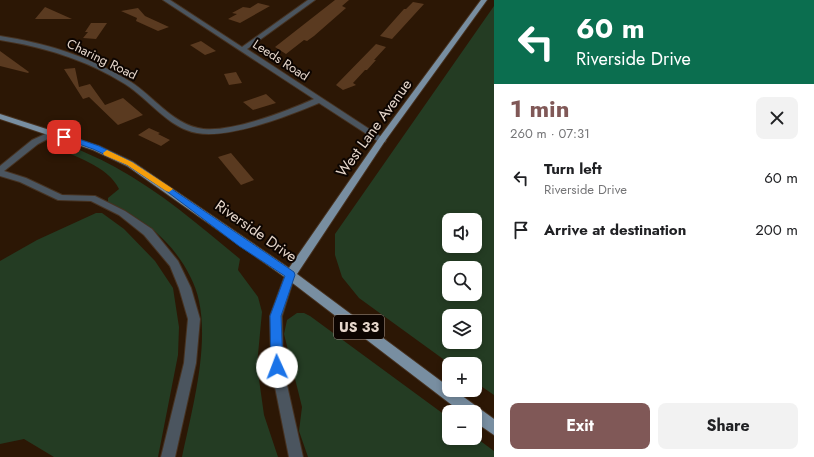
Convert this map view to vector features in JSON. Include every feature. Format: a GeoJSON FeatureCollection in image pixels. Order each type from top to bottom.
{"type":"FeatureCollection","features":[{"type":"Feature","properties":{"kind":"main road","name":"West Lane Avenue"},"geometry":{"type":"LineString","coordinates":[[290,275],[382,140],[484,0]]}},
{"type":"Feature","properties":{"kind":"main road","name":"Riverside Drive"},"geometry":{"type":"LineString","coordinates":[[0,116],[55,133],[96,148],[130,164],[168,188],[242,243],[290,275],[463,405]]}},
{"type":"Feature","properties":{"kind":"main road"},"geometry":{"type":"LineString","coordinates":[[482,419],[494,428]]}},
{"type":"Feature","properties":{"kind":"street","name":"Leeds Road"},"geometry":{"type":"LineString","coordinates":[[166,0],[382,140]]}},
{"type":"Feature","properties":{"kind":"street"},"geometry":{"type":"LineString","coordinates":[[242,49],[312,0]]}},
{"type":"Feature","properties":{"kind":"street","name":"Charing Road"},"geometry":{"type":"LineString","coordinates":[[0,38],[47,48],[76,57],[128,83],[181,126],[199,131],[219,131],[292,112],[319,100]]}},
{"type":"Feature","properties":{"kind":"street"},"geometry":{"type":"LineString","coordinates":[[0,170],[34,142],[55,133]]}},
{"type":"Feature","properties":{"kind":"street"},"geometry":{"type":"LineString","coordinates":[[0,173],[23,180],[61,198],[92,198],[122,213],[148,232],[174,264],[185,288],[194,319],[190,363],[168,457]]}},
{"type":"Feature","properties":{"kind":"street"},"geometry":{"type":"LineString","coordinates":[[290,275],[276,316],[277,367],[288,428],[296,457]]}},
{"type":"Feature","properties":{"kind":"green space"},"geometry":{"type":"Polygon","coordinates":[[[494,6],[494,395],[482,387],[482,357],[442,358],[359,298],[342,277],[335,255],[335,234],[494,6]]]}},
{"type":"Feature","properties":{"kind":"green space"},"geometry":{"type":"Polygon","coordinates":[[[57,140],[108,163],[148,187],[180,210],[240,259],[238,270],[258,297],[262,312],[257,365],[264,415],[278,457],[182,457],[201,359],[202,319],[199,301],[194,285],[181,261],[171,247],[159,235],[138,219],[108,202],[108,198],[119,189],[114,181],[99,168],[90,163],[51,146],[57,140]]]}},
{"type":"Feature","properties":{"kind":"green space"},"geometry":{"type":"Polygon","coordinates":[[[96,213],[102,213],[124,229],[155,261],[173,288],[179,327],[178,355],[158,457],[54,457],[24,439],[0,444],[0,261],[37,240],[96,213]]]}},
{"type":"Feature","properties":{"kind":"green space"},"geometry":{"type":"Polygon","coordinates":[[[297,313],[304,313],[310,316],[442,413],[442,445],[482,445],[482,442],[494,451],[494,457],[308,457],[299,431],[302,407],[284,334],[287,320],[297,313]]]}},
{"type":"Feature","properties":{"kind":"building"},"geometry":{"type":"Polygon","coordinates":[[[335,0],[349,0],[342,6],[346,8],[314,36],[307,41],[304,40],[286,54],[275,47],[335,0]]]}},
{"type":"Feature","properties":{"kind":"building"},"geometry":{"type":"Polygon","coordinates":[[[413,2],[424,4],[392,39],[380,36],[404,9],[406,9],[413,2]]]}},
{"type":"Feature","properties":{"kind":"building"},"geometry":{"type":"Polygon","coordinates":[[[258,3],[270,6],[240,23],[228,19],[237,14],[232,13],[243,7],[250,8],[258,3]]]}},
{"type":"Feature","properties":{"kind":"building"},"geometry":{"type":"Polygon","coordinates":[[[45,7],[72,19],[35,19],[45,7]]]}},
{"type":"Feature","properties":{"kind":"building"},"geometry":{"type":"Polygon","coordinates":[[[138,8],[145,16],[169,27],[158,31],[136,21],[137,18],[121,11],[138,8]]]}},
{"type":"Feature","properties":{"kind":"building"},"geometry":{"type":"Polygon","coordinates":[[[91,23],[107,23],[96,39],[83,38],[88,32],[85,32],[91,23]]]}},
{"type":"Feature","properties":{"kind":"building"},"geometry":{"type":"Polygon","coordinates":[[[201,41],[216,51],[205,55],[190,45],[201,41]]]}},
{"type":"Feature","properties":{"kind":"building"},"geometry":{"type":"Polygon","coordinates":[[[376,44],[386,47],[367,70],[365,70],[353,83],[356,85],[343,90],[336,85],[376,44]]]}},
{"type":"Feature","properties":{"kind":"building"},"geometry":{"type":"Polygon","coordinates":[[[0,51],[29,72],[0,66],[0,51]]]}},
{"type":"Feature","properties":{"kind":"building"},"geometry":{"type":"Polygon","coordinates":[[[75,68],[79,87],[90,84],[105,105],[123,98],[143,115],[118,125],[89,97],[83,99],[64,69],[75,68]]]}},
{"type":"Feature","properties":{"kind":"building"},"geometry":{"type":"Polygon","coordinates":[[[236,72],[242,83],[229,85],[224,74],[236,72]]]}},
{"type":"Feature","properties":{"kind":"building"},"geometry":{"type":"Polygon","coordinates":[[[266,94],[276,103],[253,110],[243,102],[266,94]]]}},
{"type":"Feature","properties":{"kind":"building"},"geometry":{"type":"Polygon","coordinates":[[[149,128],[170,140],[161,146],[138,135],[149,128]]]}},
{"type":"Feature","properties":{"kind":"building"},"geometry":{"type":"Polygon","coordinates":[[[231,153],[254,180],[241,185],[218,157],[231,153]]]}},
{"type":"Feature","properties":{"kind":"slow traffic"},"geometry":{"type":"LineString","coordinates":[[107,153],[130,164],[169,189]]}},
{"type":"Feature","properties":{"kind":"route"},"geometry":{"type":"LineString","coordinates":[[64,137],[96,148],[130,164],[168,188],[242,243],[290,275],[276,316],[277,367]]}}]}
